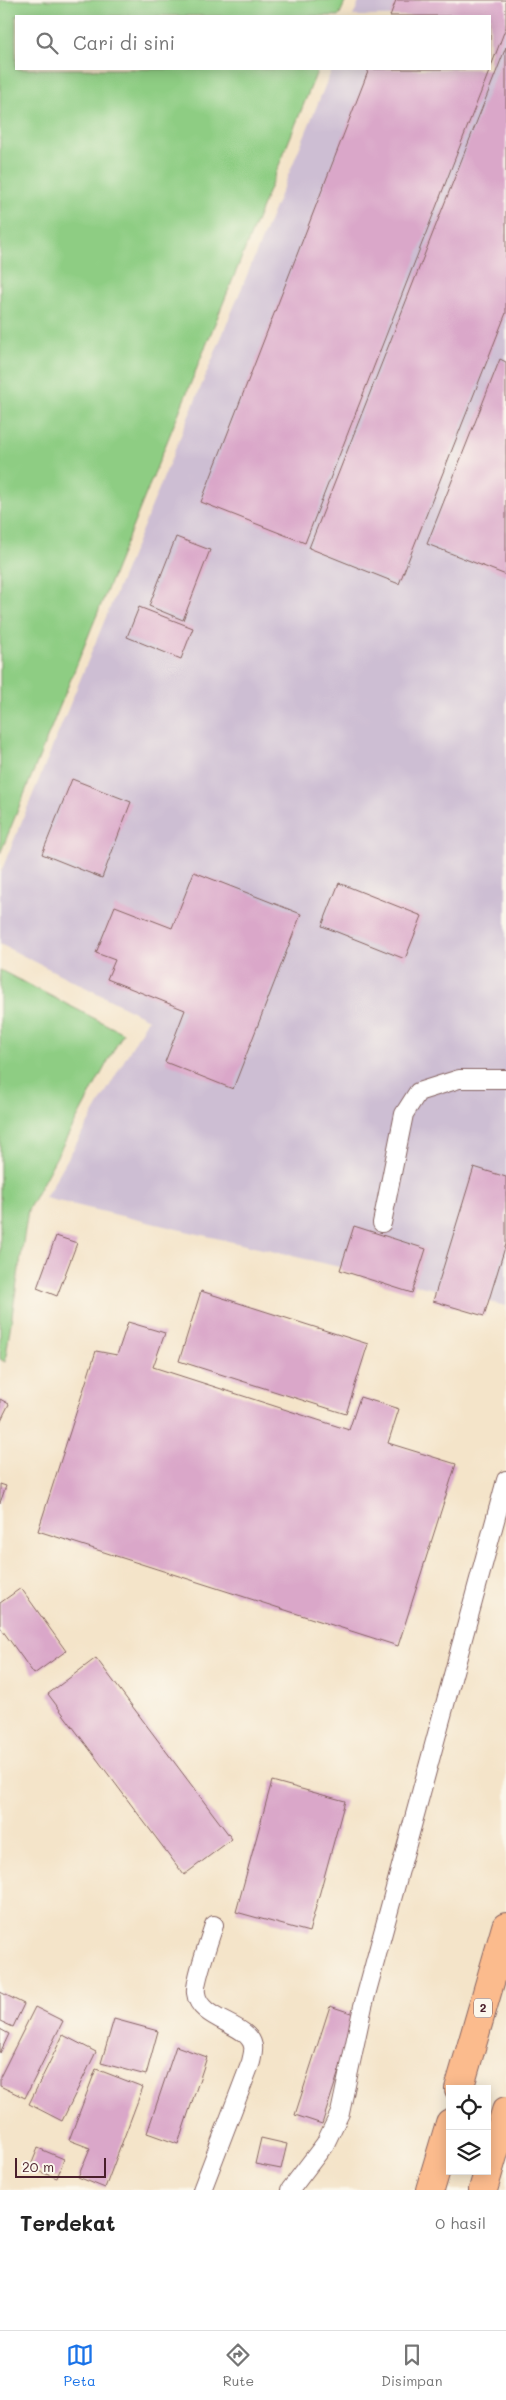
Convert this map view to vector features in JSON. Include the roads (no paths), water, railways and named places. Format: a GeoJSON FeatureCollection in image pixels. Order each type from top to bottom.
{"type":"FeatureCollection","features":[{"type":"Feature","properties":{"kind":"highway","name":"2"},"geometry":{"type":"LineString","coordinates":[[461,2085],[506,1927]]}},
{"type":"Feature","properties":{"kind":"highway"},"geometry":{"type":"LineString","coordinates":[[483,2190],[506,2111]]}},
{"type":"Feature","properties":{"kind":"highway"},"geometry":{"type":"LineString","coordinates":[[430,2190],[448,2130]]}},
{"type":"Feature","properties":{"kind":"lane"},"geometry":{"type":"LineString","coordinates":[[382,1223],[404,1114],[418,1092],[459,1079],[506,1079]]}},
{"type":"Feature","properties":{"kind":"lane"},"geometry":{"type":"LineString","coordinates":[[290,2190],[324,2144],[340,2113],[363,2006],[506,1480]]}},
{"type":"Feature","properties":{"kind":"lane"},"geometry":{"type":"LineString","coordinates":[[202,2190],[252,2062],[253,2047],[249,2037],[208,2012],[200,2003],[195,1992],[214,1925]]}}]}
